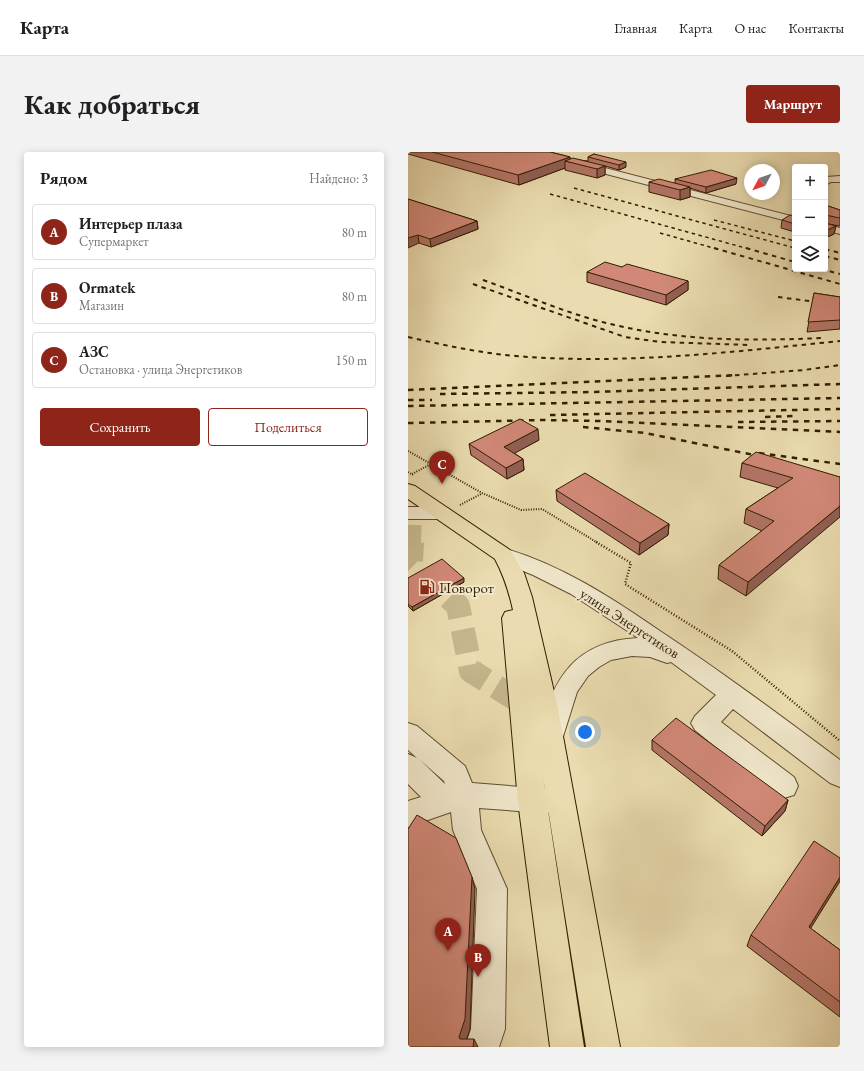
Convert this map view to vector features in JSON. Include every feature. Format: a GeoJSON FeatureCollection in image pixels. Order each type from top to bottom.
{"type":"FeatureCollection","features":[{"type":"Feature","properties":{"kind":"main road","name":"улица Энергетиков"},"geometry":{"type":"LineString","coordinates":[[410,482],[442,513],[503,555]]}},
{"type":"Feature","properties":{"kind":"main road"},"geometry":{"type":"LineString","coordinates":[[503,555],[513,573],[521,597],[545,709],[550,744],[546,801],[567,1047]]}},
{"type":"Feature","properties":{"kind":"main road"},"geometry":{"type":"LineString","coordinates":[[503,555],[546,801],[603,1047]]}},
{"type":"Feature","properties":{"kind":"street"},"geometry":{"type":"LineString","coordinates":[[532,152],[790,215]]}},
{"type":"Feature","properties":{"kind":"street"},"geometry":{"type":"LineString","coordinates":[[828,180],[840,178]]}},
{"type":"Feature","properties":{"kind":"street"},"geometry":{"type":"LineString","coordinates":[[828,228],[840,231]]}},
{"type":"Feature","properties":{"kind":"street"},"geometry":{"type":"LineString","coordinates":[[408,512],[442,513]]}},
{"type":"Feature","properties":{"kind":"street","name":"улица Энергетиков"},"geometry":{"type":"LineString","coordinates":[[503,555],[540,570],[579,589],[699,670],[840,775]]}},
{"type":"Feature","properties":{"kind":"street"},"geometry":{"type":"LineString","coordinates":[[550,744],[557,706],[581,667],[603,653],[633,647],[657,649],[699,670]]}},
{"type":"Feature","properties":{"kind":"street"},"geometry":{"type":"LineString","coordinates":[[732,694],[704,723],[784,786]]}},
{"type":"Feature","properties":{"kind":"street"},"geometry":{"type":"LineString","coordinates":[[408,734],[455,774],[453,798],[492,889],[488,1029],[482,1047]]}},
{"type":"Feature","properties":{"kind":"street"},"geometry":{"type":"LineString","coordinates":[[408,766],[453,798]]}},
{"type":"Feature","properties":{"kind":"street"},"geometry":{"type":"LineString","coordinates":[[408,814],[453,798],[546,801]]}},
{"type":"Feature","properties":{"kind":"path"},"geometry":{"type":"LineString","coordinates":[[408,451],[482,493],[521,510],[542,509],[631,563],[625,584],[732,651],[840,741]]}},
{"type":"Feature","properties":{"kind":"path"},"geometry":{"type":"LineString","coordinates":[[410,482],[431,464]]}},
{"type":"Feature","properties":{"kind":"path"},"geometry":{"type":"LineString","coordinates":[[460,506],[482,493]]}},
{"type":"Feature","properties":{"kind":"building"},"geometry":{"type":"Polygon","coordinates":[[[432,152],[550,152],[570,157],[518,175],[432,152]]]}},
{"type":"Feature","properties":{"kind":"building"},"geometry":{"type":"Polygon","coordinates":[[[594,154],[626,162],[619,165],[588,157],[594,154]]]}},
{"type":"Feature","properties":{"kind":"building"},"geometry":{"type":"Polygon","coordinates":[[[573,158],[605,166],[597,169],[565,161],[573,158]]]}},
{"type":"Feature","properties":{"kind":"building"},"geometry":{"type":"Polygon","coordinates":[[[711,170],[737,178],[706,187],[675,179],[711,170]]]}},
{"type":"Feature","properties":{"kind":"building"},"geometry":{"type":"Polygon","coordinates":[[[659,179],[690,187],[680,190],[649,182],[659,179]]]}},
{"type":"Feature","properties":{"kind":"building"},"geometry":{"type":"Polygon","coordinates":[[[408,199],[477,221],[430,239],[418,235],[408,238],[408,199]]]}},
{"type":"Feature","properties":{"kind":"building"},"geometry":{"type":"Polygon","coordinates":[[[828,206],[840,210],[840,218],[828,216],[828,206]]]}},
{"type":"Feature","properties":{"kind":"building"},"geometry":{"type":"Polygon","coordinates":[[[790,215],[792,215],[792,223],[782,220],[790,215]]]}},
{"type":"Feature","properties":{"kind":"building"},"geometry":{"type":"Polygon","coordinates":[[[828,224],[836,226],[828,230],[828,224]]]}},
{"type":"Feature","properties":{"kind":"building"},"geometry":{"type":"Polygon","coordinates":[[[605,262],[622,267],[627,264],[688,281],[666,295],[587,272],[605,262]]]}},
{"type":"Feature","properties":{"kind":"building"},"geometry":{"type":"Polygon","coordinates":[[[814,293],[840,297],[840,320],[808,322],[814,293]]]}},
{"type":"Feature","properties":{"kind":"building"},"geometry":{"type":"Polygon","coordinates":[[[520,419],[538,429],[504,447],[523,459],[506,468],[469,444],[520,419]]]}},
{"type":"Feature","properties":{"kind":"building"},"geometry":{"type":"Polygon","coordinates":[[[756,452],[840,477],[840,506],[748,582],[719,565],[774,521],[746,509],[793,478],[742,463],[756,452]]]}},
{"type":"Feature","properties":{"kind":"building"},"geometry":{"type":"Polygon","coordinates":[[[585,473],[669,524],[640,543],[556,490],[585,473]]]}},
{"type":"Feature","properties":{"kind":"building"},"geometry":{"type":"Polygon","coordinates":[[[442,559],[464,578],[412,607],[408,604],[408,578],[442,559]]]}},
{"type":"Feature","properties":{"kind":"building"},"geometry":{"type":"Polygon","coordinates":[[[676,718],[788,800],[765,826],[652,740],[676,718]]]}},
{"type":"Feature","properties":{"kind":"building"},"geometry":{"type":"Polygon","coordinates":[[[417,815],[456,838],[472,877],[465,1019],[459,1037],[460,1039],[474,1039],[473,1047],[408,1047],[408,829],[417,815]]]}},
{"type":"Feature","properties":{"kind":"building"},"geometry":{"type":"Polygon","coordinates":[[[814,841],[840,858],[840,877],[809,927],[840,950],[840,1002],[751,935],[814,841]]]}},
{"type":"Feature","properties":{"kind":"tunnel"},"geometry":{"type":"LineString","coordinates":[[412,543],[413,513]]}},
{"type":"Feature","properties":{"kind":"tunnel"},"geometry":{"type":"LineString","coordinates":[[412,542],[411,561],[458,606],[471,671],[522,703]]}},
{"type":"Feature","properties":{"kind":"railway"},"geometry":{"type":"LineString","coordinates":[[574,188],[792,247]]}},
{"type":"Feature","properties":{"kind":"railway"},"geometry":{"type":"LineString","coordinates":[[550,194],[749,249]]}},
{"type":"Feature","properties":{"kind":"railway"},"geometry":{"type":"LineString","coordinates":[[714,220],[792,240]]}},
{"type":"Feature","properties":{"kind":"railway"},"geometry":{"type":"LineString","coordinates":[[660,233],[717,249]]}},
{"type":"Feature","properties":{"kind":"railway"},"geometry":{"type":"LineString","coordinates":[[714,248],[840,284]]}},
{"type":"Feature","properties":{"kind":"railway"},"geometry":{"type":"LineString","coordinates":[[746,248],[792,261]]}},
{"type":"Feature","properties":{"kind":"railway"},"geometry":{"type":"LineString","coordinates":[[828,250],[840,253]]}},
{"type":"Feature","properties":{"kind":"railway"},"geometry":{"type":"LineString","coordinates":[[828,257],[840,260]]}},
{"type":"Feature","properties":{"kind":"railway"},"geometry":{"type":"LineString","coordinates":[[828,271],[840,274]]}},
{"type":"Feature","properties":{"kind":"railway"},"geometry":{"type":"LineString","coordinates":[[483,280],[584,317],[644,331],[669,335],[720,339],[771,340],[822,338]]}},
{"type":"Feature","properties":{"kind":"railway"},"geometry":{"type":"LineString","coordinates":[[473,284],[625,337],[660,342],[750,345]]}},
{"type":"Feature","properties":{"kind":"railway"},"geometry":{"type":"LineString","coordinates":[[778,297],[840,305]]}},
{"type":"Feature","properties":{"kind":"railway"},"geometry":{"type":"LineString","coordinates":[[408,337],[502,355],[597,359],[678,356],[840,341]]}},
{"type":"Feature","properties":{"kind":"railway"},"geometry":{"type":"LineString","coordinates":[[726,376],[804,370],[840,365]]}},
{"type":"Feature","properties":{"kind":"railway"},"geometry":{"type":"LineString","coordinates":[[408,390],[738,375]]}},
{"type":"Feature","properties":{"kind":"railway"},"geometry":{"type":"LineString","coordinates":[[440,394],[593,392],[840,384]]}},
{"type":"Feature","properties":{"kind":"railway"},"geometry":{"type":"LineString","coordinates":[[408,406],[840,398]]}},
{"type":"Feature","properties":{"kind":"railway"},"geometry":{"type":"LineString","coordinates":[[408,400],[432,400]]}},
{"type":"Feature","properties":{"kind":"railway"},"geometry":{"type":"LineString","coordinates":[[550,415],[840,409]]}},
{"type":"Feature","properties":{"kind":"railway"},"geometry":{"type":"LineString","coordinates":[[765,417],[793,416]]}},
{"type":"Feature","properties":{"kind":"railway"},"geometry":{"type":"LineString","coordinates":[[408,423],[543,420],[599,421],[840,432]]}},
{"type":"Feature","properties":{"kind":"railway"},"geometry":{"type":"LineString","coordinates":[[738,422],[840,421]]}},
{"type":"Feature","properties":{"kind":"railway"},"geometry":{"type":"LineString","coordinates":[[583,427],[645,433],[764,457]]}},
{"type":"Feature","properties":{"kind":"railway"},"geometry":{"type":"LineString","coordinates":[[759,453],[840,464]]}},
{"type":"Feature","properties":{"kind":"place","name":"АЗС"},"geometry":{"type":"Point","coordinates":[442,484]}},
{"type":"Feature","properties":{"kind":"place","name":"Поворот"},"geometry":{"type":"Point","coordinates":[427,587]}},
{"type":"Feature","properties":{"kind":"place","name":"Интерьер плаза"},"geometry":{"type":"Point","coordinates":[448,951]}},
{"type":"Feature","properties":{"kind":"place","name":"Ormatek"},"geometry":{"type":"Point","coordinates":[478,977]}}]}
